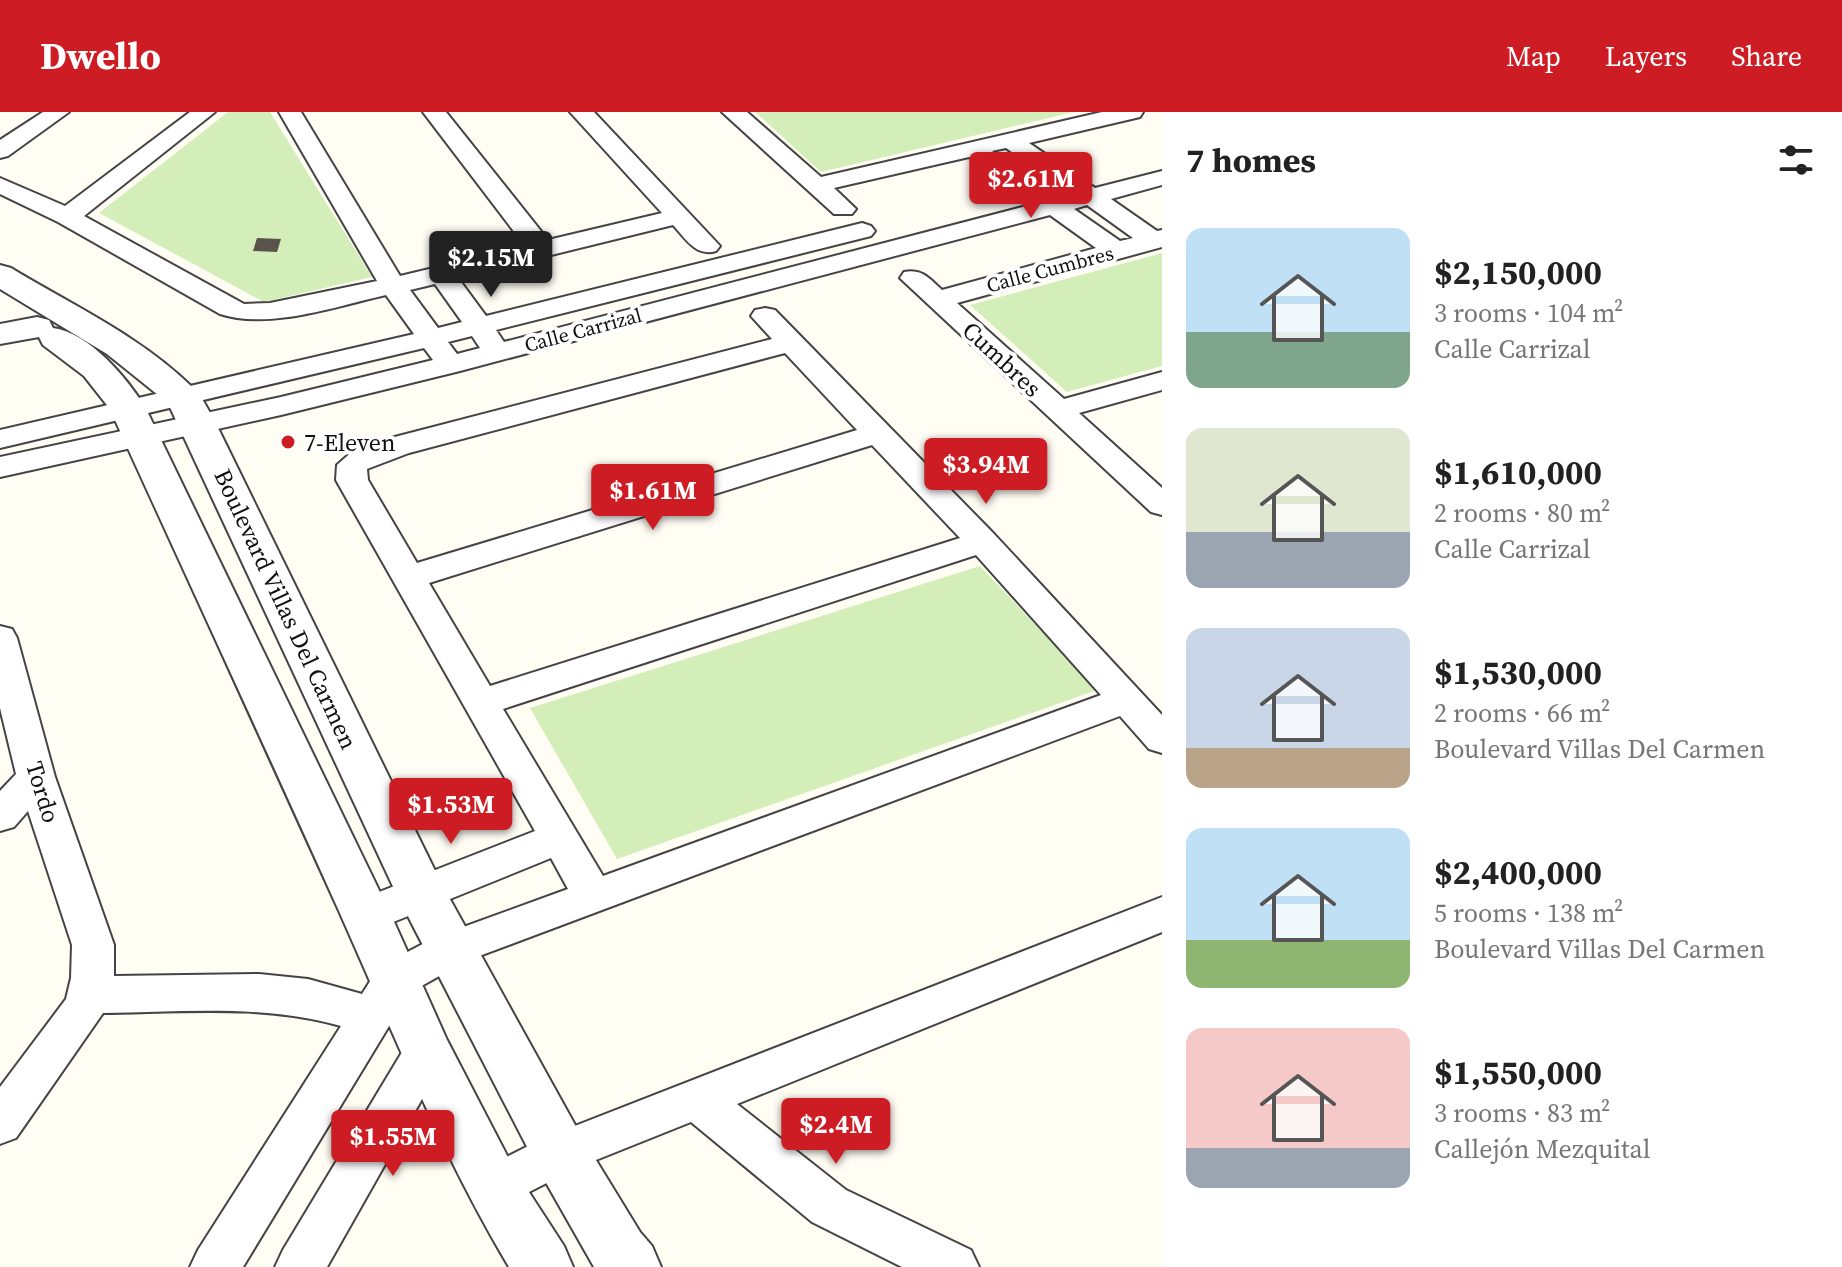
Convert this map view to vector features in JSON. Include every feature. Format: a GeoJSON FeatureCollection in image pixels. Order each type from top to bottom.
{"type":"FeatureCollection","features":[{"type":"Feature","properties":{"kind":"street"},"geometry":{"type":"LineString","coordinates":[[0,151],[58,112]]}},
{"type":"Feature","properties":{"kind":"street"},"geometry":{"type":"LineString","coordinates":[[67,217],[204,112]]}},
{"type":"Feature","properties":{"kind":"street"},"geometry":{"type":"LineString","coordinates":[[290,112],[393,286],[450,365]]}},
{"type":"Feature","properties":{"kind":"street"},"geometry":{"type":"LineString","coordinates":[[434,112],[542,250]]}},
{"type":"Feature","properties":{"kind":"street"},"geometry":{"type":"LineString","coordinates":[[581,112],[707,246]]}},
{"type":"Feature","properties":{"kind":"street"},"geometry":{"type":"LineString","coordinates":[[733,112],[843,209]]}},
{"type":"Feature","properties":{"kind":"street"},"geometry":{"type":"LineString","coordinates":[[817,185],[1132,112]]}},
{"type":"Feature","properties":{"kind":"street"},"geometry":{"type":"LineString","coordinates":[[1010,140],[1158,240]]}},
{"type":"Feature","properties":{"kind":"street"},"geometry":{"type":"LineString","coordinates":[[973,149],[1117,251]]}},
{"type":"Feature","properties":{"kind":"street","name":"Calle Carrizal"},"geometry":{"type":"LineString","coordinates":[[190,410],[431,338],[1162,156]]}},
{"type":"Feature","properties":{"kind":"street","name":"Calle Carrizal"},"geometry":{"type":"LineString","coordinates":[[0,467],[134,423],[190,410],[450,365],[1162,178]]}},
{"type":"Feature","properties":{"kind":"street"},"geometry":{"type":"LineString","coordinates":[[0,185],[67,217],[242,312],[270,311],[393,286],[679,216]]}},
{"type":"Feature","properties":{"kind":"street","name":"Calle Cumbres"},"geometry":{"type":"LineString","coordinates":[[938,300],[1158,240]]}},
{"type":"Feature","properties":{"kind":"street"},"geometry":{"type":"LineString","coordinates":[[442,274],[497,353]]}},
{"type":"Feature","properties":{"kind":"street","name":"Boulevard Villas Del Carmen"},"geometry":{"type":"LineString","coordinates":[[0,275],[119,347],[190,410],[421,893],[560,1153],[619,1253],[631,1267]]}},
{"type":"Feature","properties":{"kind":"street","name":"Cumbres"},"geometry":{"type":"LineString","coordinates":[[913,278],[1162,505]]}},
{"type":"Feature","properties":{"kind":"street"},"geometry":{"type":"LineString","coordinates":[[0,304],[101,371],[115,385],[366,915],[383,998],[426,1053],[494,1188],[543,1267]]}},
{"type":"Feature","properties":{"kind":"street"},"geometry":{"type":"LineString","coordinates":[[765,316],[982,542],[1162,739]]}},
{"type":"Feature","properties":{"kind":"street"},"geometry":{"type":"LineString","coordinates":[[0,334],[37,327]]}},
{"type":"Feature","properties":{"kind":"street"},"geometry":{"type":"LineString","coordinates":[[593,896],[352,480],[352,465],[365,457],[398,446],[791,343]]}},
{"type":"Feature","properties":{"kind":"street"},"geometry":{"type":"LineString","coordinates":[[1058,410],[1162,381]]}},
{"type":"Feature","properties":{"kind":"street","name":"Calle Carrizal"},"geometry":{"type":"LineString","coordinates":[[0,439],[134,423]]}},
{"type":"Feature","properties":{"kind":"street"},"geometry":{"type":"LineString","coordinates":[[410,577],[879,433]]}},
{"type":"Feature","properties":{"kind":"street"},"geometry":{"type":"LineString","coordinates":[[483,702],[982,542]]}},
{"type":"Feature","properties":{"kind":"street","name":"Tordo"},"geometry":{"type":"LineString","coordinates":[[0,638],[36,777],[93,945],[91,995]]}},
{"type":"Feature","properties":{"kind":"street"},"geometry":{"type":"LineString","coordinates":[[215,1267],[383,998],[451,949],[1125,700]]}},
{"type":"Feature","properties":{"kind":"street"},"geometry":{"type":"LineString","coordinates":[[0,816],[36,777]]}},
{"type":"Feature","properties":{"kind":"street"},"geometry":{"type":"LineString","coordinates":[[366,915],[560,838]]}},
{"type":"Feature","properties":{"kind":"street"},"geometry":{"type":"LineString","coordinates":[[494,1188],[560,1153],[1162,914]]}},
{"type":"Feature","properties":{"kind":"street"},"geometry":{"type":"LineString","coordinates":[[0,1123],[91,995],[259,992],[308,998],[383,998]]}},
{"type":"Feature","properties":{"kind":"street"},"geometry":{"type":"LineString","coordinates":[[300,1267],[426,1053]]}},
{"type":"Feature","properties":{"kind":"street"},"geometry":{"type":"LineString","coordinates":[[698,1100],[829,1206],[954,1267]]}},
{"type":"Feature","properties":{"kind":"green space"},"geometry":{"type":"Polygon","coordinates":[[[228,112],[270,112],[372,277],[264,302],[99,213],[228,112]]]}},
{"type":"Feature","properties":{"kind":"green space"},"geometry":{"type":"Polygon","coordinates":[[[755,112],[1074,112],[821,172],[755,112]]]}},
{"type":"Feature","properties":{"kind":"green space"},"geometry":{"type":"Polygon","coordinates":[[[1162,253],[1162,366],[1067,392],[970,305],[1162,253]]]}},
{"type":"Feature","properties":{"kind":"green space"},"geometry":{"type":"Polygon","coordinates":[[[980,566],[1097,690],[617,859],[530,708],[980,566]]]}},
{"type":"Feature","properties":{"kind":"building"},"geometry":{"type":"Polygon","coordinates":[[[257,238],[281,239],[277,252],[253,251],[257,238]]]}},
{"type":"Feature","properties":{"kind":"place","name":"7-Eleven"},"geometry":{"type":"Point","coordinates":[288,442]}}]}
